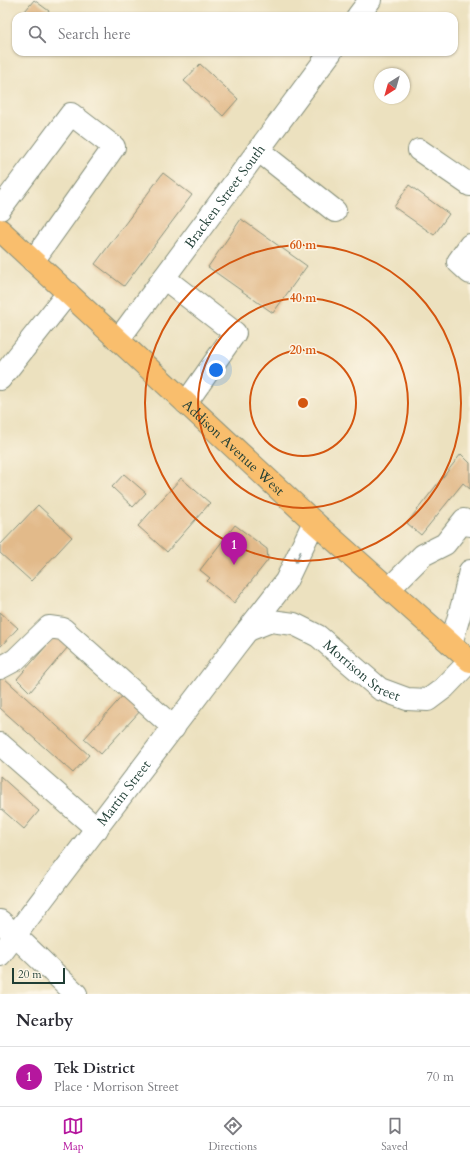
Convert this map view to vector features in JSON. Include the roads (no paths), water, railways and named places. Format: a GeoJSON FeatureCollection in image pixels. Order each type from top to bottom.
{"type":"FeatureCollection","features":[{"type":"Feature","properties":{"kind":"main road","name":"Addison Avenue West"},"geometry":{"type":"LineString","coordinates":[[0,230],[314,522],[470,661]]}},
{"type":"Feature","properties":{"kind":"street"},"geometry":{"type":"LineString","coordinates":[[361,12],[370,0]]}},
{"type":"Feature","properties":{"kind":"street","name":"Bracken Street South"},"geometry":{"type":"LineString","coordinates":[[118,340],[328,56]]}},
{"type":"Feature","properties":{"kind":"street"},"geometry":{"type":"LineString","coordinates":[[0,210],[71,114],[114,147],[33,260]]}},
{"type":"Feature","properties":{"kind":"street"},"geometry":{"type":"LineString","coordinates":[[258,150],[335,211]]}},
{"type":"Feature","properties":{"kind":"street"},"geometry":{"type":"LineString","coordinates":[[418,150],[470,185]]}},
{"type":"Feature","properties":{"kind":"street"},"geometry":{"type":"LineString","coordinates":[[470,245],[458,262],[470,273]]}},
{"type":"Feature","properties":{"kind":"street"},"geometry":{"type":"LineString","coordinates":[[164,278],[235,333],[186,403]]}},
{"type":"Feature","properties":{"kind":"street"},"geometry":{"type":"LineString","coordinates":[[0,380],[68,293]]}},
{"type":"Feature","properties":{"kind":"street"},"geometry":{"type":"LineString","coordinates":[[389,589],[423,555],[445,544],[464,520],[470,525]]}},
{"type":"Feature","properties":{"kind":"street","name":"Martin Street"},"geometry":{"type":"LineString","coordinates":[[0,955],[8,928],[97,829],[286,581],[314,522]]}},
{"type":"Feature","properties":{"kind":"street"},"geometry":{"type":"LineString","coordinates":[[451,644],[470,571]]}},
{"type":"Feature","properties":{"kind":"street","name":"Morrison Street"},"geometry":{"type":"LineString","coordinates":[[248,630],[271,621],[294,624],[318,636],[380,689],[407,699],[428,700],[444,688],[470,661]]}},
{"type":"Feature","properties":{"kind":"street"},"geometry":{"type":"LineString","coordinates":[[0,668],[15,660],[49,627],[63,629],[174,728]]}},
{"type":"Feature","properties":{"kind":"street"},"geometry":{"type":"LineString","coordinates":[[0,744],[97,829]]}},
{"type":"Feature","properties":{"kind":"street"},"geometry":{"type":"LineString","coordinates":[[8,928],[76,994]]}},
{"type":"Feature","properties":{"kind":"place","name":"Tek District"},"geometry":{"type":"Point","coordinates":[234,565]}}]}
